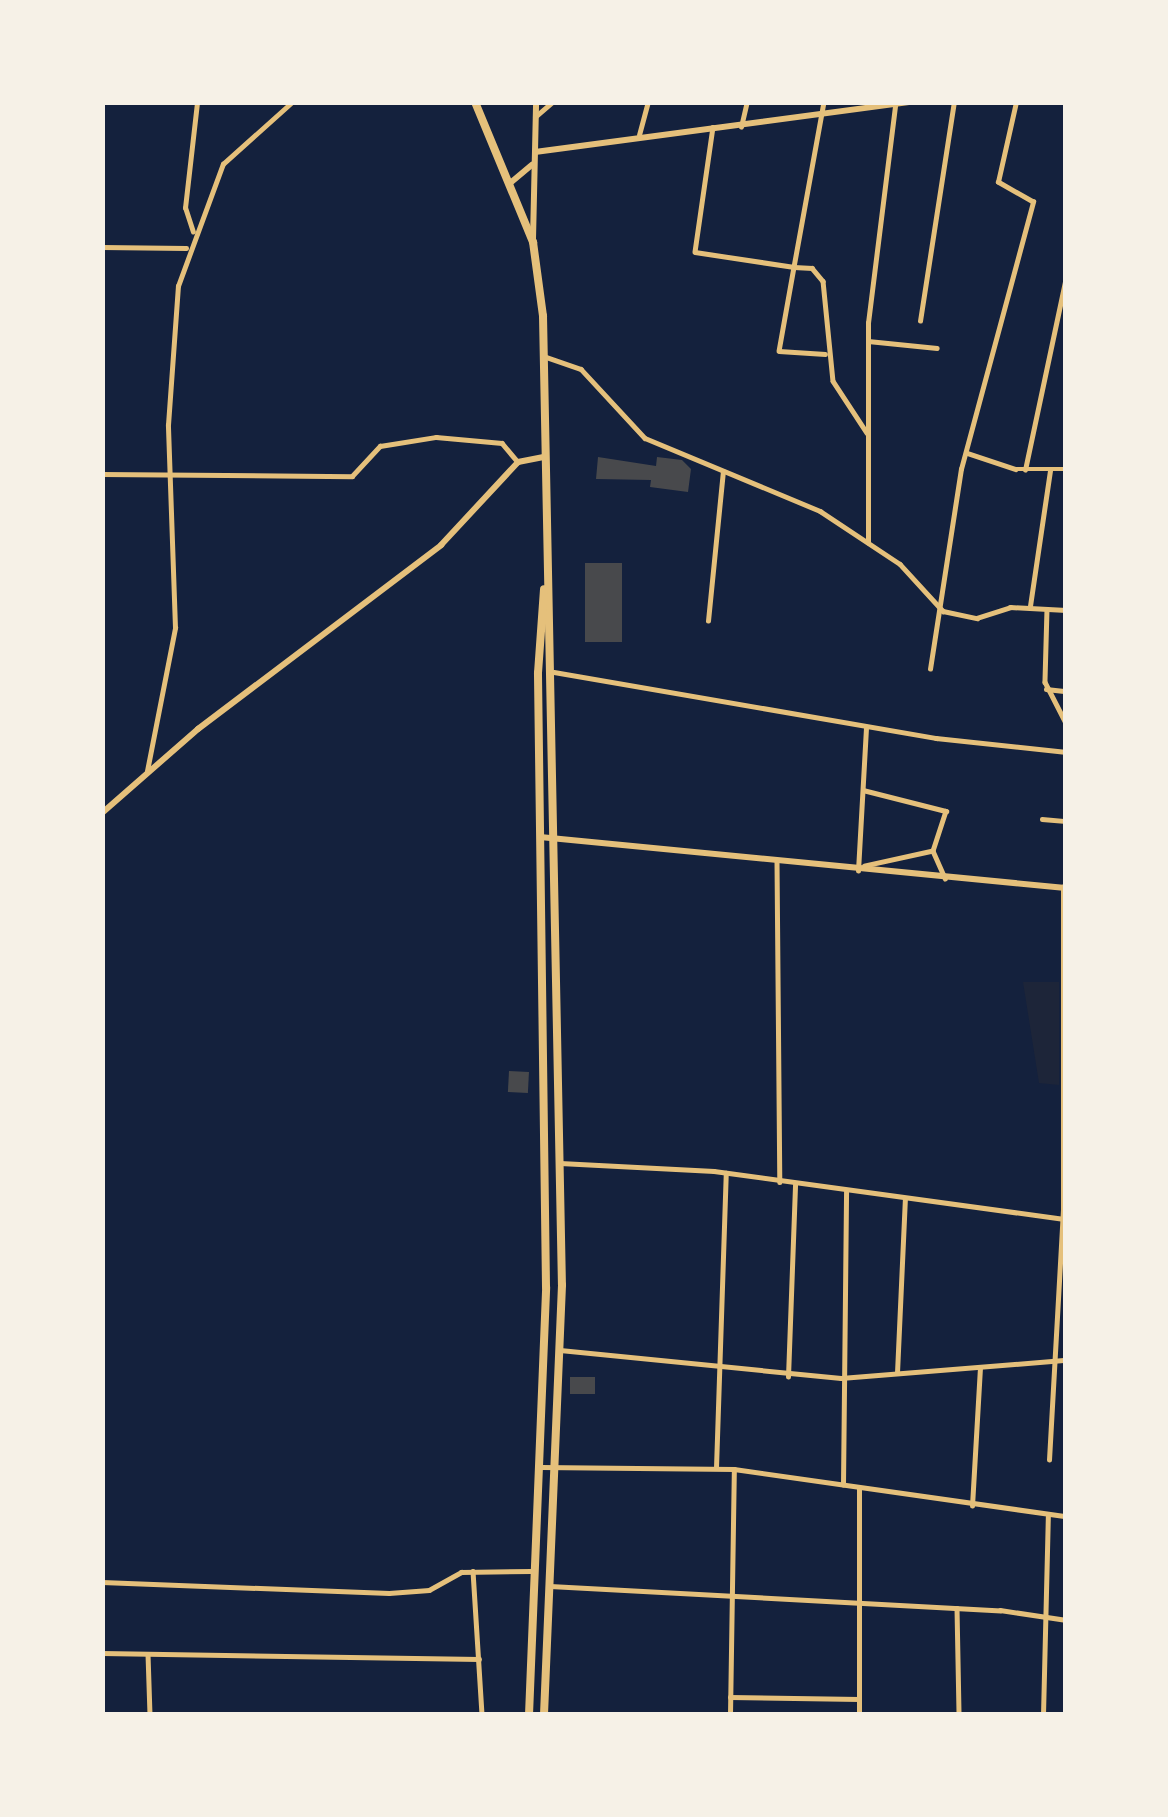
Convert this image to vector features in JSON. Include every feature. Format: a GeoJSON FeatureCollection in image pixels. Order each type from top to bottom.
{"type":"FeatureCollection","features":[{"type":"Feature","properties":{"kind":"main road"},"geometry":{"type":"LineString","coordinates":[[475,102],[533,242],[543,356],[554,672],[560,1350],[544,1715]]}},
{"type":"Feature","properties":{"kind":"main road"},"geometry":{"type":"LineString","coordinates":[[529,1715],[546,1286],[539,836],[547,556]]}},
{"type":"Feature","properties":{"kind":"street"},"geometry":{"type":"LineString","coordinates":[[193,232],[185,208],[197,102]]}},
{"type":"Feature","properties":{"kind":"street"},"geometry":{"type":"LineString","coordinates":[[147,771],[172,652],[175,473],[169,409],[187,248],[228,156],[292,102]]}},
{"type":"Feature","properties":{"kind":"street"},"geometry":{"type":"LineString","coordinates":[[533,242],[536,102]]}},
{"type":"Feature","properties":{"kind":"street"},"geometry":{"type":"LineString","coordinates":[[535,117],[552,102]]}},
{"type":"Feature","properties":{"kind":"street"},"geometry":{"type":"LineString","coordinates":[[639,134],[648,102]]}},
{"type":"Feature","properties":{"kind":"street"},"geometry":{"type":"LineString","coordinates":[[741,127],[747,102]]}},
{"type":"Feature","properties":{"kind":"street"},"geometry":{"type":"LineString","coordinates":[[535,152],[639,134],[741,127],[824,106],[911,102]]}},
{"type":"Feature","properties":{"kind":"street"},"geometry":{"type":"LineString","coordinates":[[920,321],[954,102]]}},
{"type":"Feature","properties":{"kind":"street"},"geometry":{"type":"LineString","coordinates":[[930,669],[967,453],[1033,202],[998,182],[1016,102]]}},
{"type":"Feature","properties":{"kind":"street"},"geometry":{"type":"LineString","coordinates":[[868,543],[868,341],[895,105]]}},
{"type":"Feature","properties":{"kind":"street"},"geometry":{"type":"LineString","coordinates":[[824,106],[779,351],[827,354]]}},
{"type":"Feature","properties":{"kind":"street"},"geometry":{"type":"LineString","coordinates":[[713,127],[695,252],[812,268],[823,281],[827,354],[840,395],[867,433]]}},
{"type":"Feature","properties":{"kind":"street"},"geometry":{"type":"LineString","coordinates":[[509,184],[535,163]]}},
{"type":"Feature","properties":{"kind":"street"},"geometry":{"type":"LineString","coordinates":[[102,247],[187,248]]}},
{"type":"Feature","properties":{"kind":"street"},"geometry":{"type":"LineString","coordinates":[[1025,470],[1066,277]]}},
{"type":"Feature","properties":{"kind":"street"},"geometry":{"type":"LineString","coordinates":[[868,341],[937,349]]}},
{"type":"Feature","properties":{"kind":"street"},"geometry":{"type":"LineString","coordinates":[[543,356],[581,369],[645,438],[790,495],[868,543],[943,610],[977,618],[1030,608],[1066,610]]}},
{"type":"Feature","properties":{"kind":"street"},"geometry":{"type":"LineString","coordinates":[[102,474],[352,476],[380,446],[436,437],[502,443],[518,462]]}},
{"type":"Feature","properties":{"kind":"street"},"geometry":{"type":"LineString","coordinates":[[967,453],[1025,470],[1066,469]]}},
{"type":"Feature","properties":{"kind":"street"},"geometry":{"type":"LineString","coordinates":[[102,813],[147,771],[441,544],[518,462],[544,457]]}},
{"type":"Feature","properties":{"kind":"street"},"geometry":{"type":"LineString","coordinates":[[1030,608],[1050,470]]}},
{"type":"Feature","properties":{"kind":"street"},"geometry":{"type":"LineString","coordinates":[[708,622],[722,472]]}},
{"type":"Feature","properties":{"kind":"street"},"geometry":{"type":"LineString","coordinates":[[1047,609],[1046,689],[1066,722]]}},
{"type":"Feature","properties":{"kind":"street"},"geometry":{"type":"LineString","coordinates":[[554,672],[866,726],[1066,752]]}},
{"type":"Feature","properties":{"kind":"street"},"geometry":{"type":"LineString","coordinates":[[1046,689],[1066,691]]}},
{"type":"Feature","properties":{"kind":"street"},"geometry":{"type":"LineString","coordinates":[[860,871],[866,726]]}},
{"type":"Feature","properties":{"kind":"street"},"geometry":{"type":"LineString","coordinates":[[863,790],[943,806],[944,827],[933,851],[945,878]]}},
{"type":"Feature","properties":{"kind":"street"},"geometry":{"type":"LineString","coordinates":[[1042,819],[1066,821]]}},
{"type":"Feature","properties":{"kind":"street"},"geometry":{"type":"LineString","coordinates":[[539,836],[860,871],[1064,887],[1062,1360],[1049,1460]]}},
{"type":"Feature","properties":{"kind":"street"},"geometry":{"type":"LineString","coordinates":[[860,871],[872,861],[933,851]]}},
{"type":"Feature","properties":{"kind":"street"},"geometry":{"type":"LineString","coordinates":[[778,860],[780,1182]]}},
{"type":"Feature","properties":{"kind":"street"},"geometry":{"type":"LineString","coordinates":[[559,1163],[726,1174],[1064,1219]]}},
{"type":"Feature","properties":{"kind":"street"},"geometry":{"type":"LineString","coordinates":[[716,1469],[726,1174]]}},
{"type":"Feature","properties":{"kind":"street"},"geometry":{"type":"LineString","coordinates":[[788,1376],[795,1184]]}},
{"type":"Feature","properties":{"kind":"street"},"geometry":{"type":"LineString","coordinates":[[843,1485],[845,1191]]}},
{"type":"Feature","properties":{"kind":"street"},"geometry":{"type":"LineString","coordinates":[[897,1374],[905,1199]]}},
{"type":"Feature","properties":{"kind":"street"},"geometry":{"type":"LineString","coordinates":[[560,1350],[717,1370],[841,1378],[1062,1360]]}},
{"type":"Feature","properties":{"kind":"street"},"geometry":{"type":"LineString","coordinates":[[972,1506],[980,1369]]}},
{"type":"Feature","properties":{"kind":"street"},"geometry":{"type":"LineString","coordinates":[[538,1467],[734,1469],[1066,1516]]}},
{"type":"Feature","properties":{"kind":"street"},"geometry":{"type":"LineString","coordinates":[[730,1715],[734,1469]]}},
{"type":"Feature","properties":{"kind":"street"},"geometry":{"type":"LineString","coordinates":[[859,1488],[859,1715]]}},
{"type":"Feature","properties":{"kind":"street"},"geometry":{"type":"LineString","coordinates":[[1043,1715],[1041,1613],[1048,1514]]}},
{"type":"Feature","properties":{"kind":"street"},"geometry":{"type":"LineString","coordinates":[[473,1571],[482,1715]]}},
{"type":"Feature","properties":{"kind":"street"},"geometry":{"type":"LineString","coordinates":[[102,1582],[403,1592],[473,1571],[532,1571]]}},
{"type":"Feature","properties":{"kind":"street"},"geometry":{"type":"LineString","coordinates":[[550,1586],[1041,1613],[1066,1620]]}},
{"type":"Feature","properties":{"kind":"street"},"geometry":{"type":"LineString","coordinates":[[957,1608],[959,1715]]}},
{"type":"Feature","properties":{"kind":"street"},"geometry":{"type":"LineString","coordinates":[[102,1653],[479,1659]]}},
{"type":"Feature","properties":{"kind":"street"},"geometry":{"type":"LineString","coordinates":[[148,1654],[150,1715]]}},
{"type":"Feature","properties":{"kind":"street"},"geometry":{"type":"LineString","coordinates":[[730,1696],[859,1699]]}},
{"type":"Feature","properties":{"kind":"shaded area"},"geometry":{"type":"Polygon","coordinates":[[[1023,982],[1059,982],[1059,1085],[1039,1083],[1023,982]]]}},
{"type":"Feature","properties":{"kind":"building"},"geometry":{"type":"Polygon","coordinates":[[[598,457],[656,466],[657,457],[682,460],[691,469],[688,492],[650,487],[651,480],[596,479],[598,457]]]}},
{"type":"Feature","properties":{"kind":"building"},"geometry":{"type":"Polygon","coordinates":[[[585,563],[622,563],[622,642],[585,642],[585,563]]]}},
{"type":"Feature","properties":{"kind":"building"},"geometry":{"type":"Polygon","coordinates":[[[509,1071],[529,1072],[528,1093],[508,1092],[509,1071]]]}},
{"type":"Feature","properties":{"kind":"building"},"geometry":{"type":"Polygon","coordinates":[[[570,1377],[595,1377],[595,1394],[570,1394],[570,1377]]]}}]}
